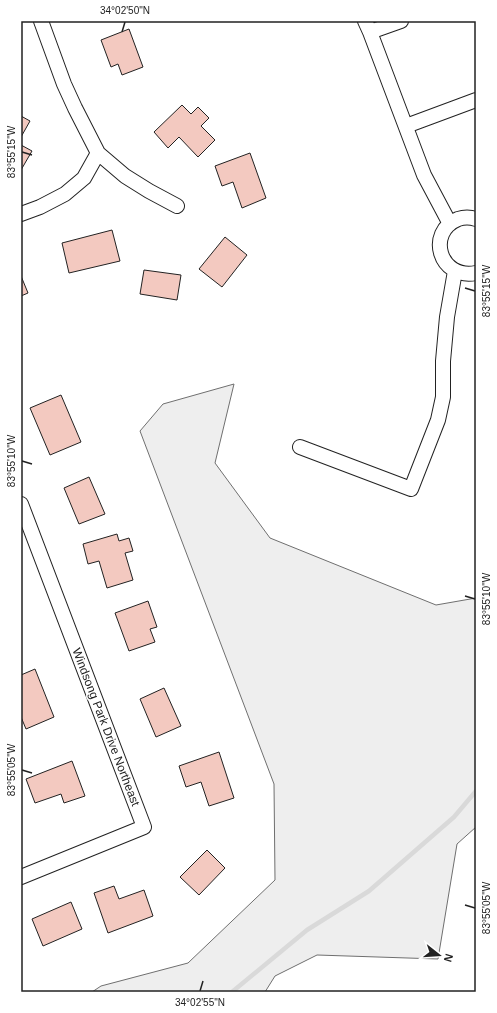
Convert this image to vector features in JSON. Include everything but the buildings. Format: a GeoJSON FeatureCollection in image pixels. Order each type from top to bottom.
{"type":"FeatureCollection","features":[{"type":"Feature","properties":{"kind":"street"},"geometry":{"type":"LineString","coordinates":[[41,21],[64,84],[98,153],[125,176],[177,206]]}},
{"type":"Feature","properties":{"kind":"street"},"geometry":{"type":"LineString","coordinates":[[401,21],[368,26],[424,175],[450,224]]}},
{"type":"Feature","properties":{"kind":"street"},"geometry":{"type":"LineString","coordinates":[[406,126],[476,100]]}},
{"type":"Feature","properties":{"kind":"street"},"geometry":{"type":"LineString","coordinates":[[21,214],[40,207],[65,194],[84,178],[98,153]]}},
{"type":"Feature","properties":{"kind":"street"},"geometry":{"type":"LineString","coordinates":[[476,219],[472,217],[454,221],[446,227],[441,235],[440,245],[441,254],[451,269],[460,273],[476,273]]}},
{"type":"Feature","properties":{"kind":"street"},"geometry":{"type":"LineString","coordinates":[[300,447],[411,489],[438,420],[443,397],[445,332],[455,271]]}},
{"type":"Feature","properties":{"kind":"street","name":"Windsong Park Drive Northeast"},"geometry":{"type":"LineString","coordinates":[[21,504],[144,827],[21,876]]}},
{"type":"Feature","properties":{"kind":"shaded area"},"geometry":{"type":"Polygon","coordinates":[[[234,384],[215,463],[270,538],[436,605],[476,598],[476,827],[457,844],[438,959],[317,955],[275,976],[265,992],[92,992],[101,986],[188,963],[275,880],[274,784],[140,431],[163,404],[234,384]]]}},
{"type":"Feature","properties":{"kind":"waterway"},"geometry":{"type":"LineString","coordinates":[[232,992],[307,930],[369,891],[454,817],[476,791]]}}]}
